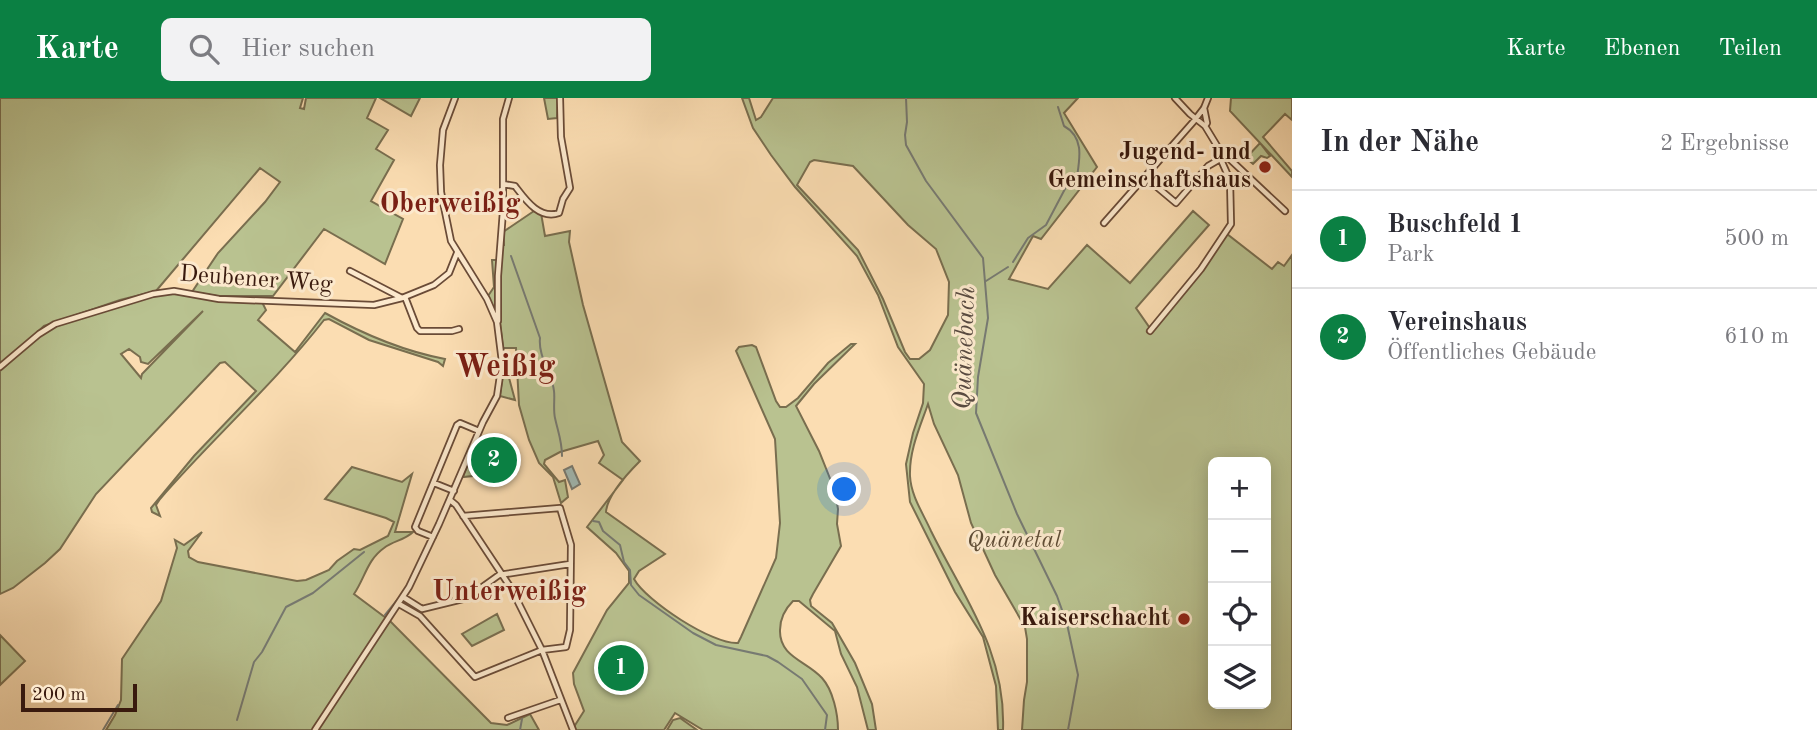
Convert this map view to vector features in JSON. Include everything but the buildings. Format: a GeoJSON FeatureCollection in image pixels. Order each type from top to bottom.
{"type":"FeatureCollection","features":[{"type":"Feature","properties":{"kind":"street"},"geometry":{"type":"LineString","coordinates":[[454,98],[443,130],[440,179],[449,233],[457,253],[487,299],[497,322]]}},
{"type":"Feature","properties":{"kind":"street"},"geometry":{"type":"LineString","coordinates":[[315,730],[403,597],[450,500],[478,431],[497,396],[502,362],[497,322],[503,119],[509,98]]}},
{"type":"Feature","properties":{"kind":"street"},"geometry":{"type":"LineString","coordinates":[[503,184],[515,186],[531,205],[546,214],[559,213],[563,199],[569,191],[561,137],[560,98]]}},
{"type":"Feature","properties":{"kind":"street"},"geometry":{"type":"LineString","coordinates":[[1175,98],[1205,126],[1219,149],[1285,211]]}},
{"type":"Feature","properties":{"kind":"street"},"geometry":{"type":"LineString","coordinates":[[1104,223],[1195,119],[1208,98]]}},
{"type":"Feature","properties":{"kind":"street"},"geometry":{"type":"LineString","coordinates":[[1204,108],[1207,123],[1205,126]]}},
{"type":"Feature","properties":{"kind":"street"},"geometry":{"type":"LineString","coordinates":[[1150,331],[1200,269],[1231,224],[1230,180],[1217,151],[1219,149]]}},
{"type":"Feature","properties":{"kind":"street"},"geometry":{"type":"LineString","coordinates":[[1145,177],[1175,203],[1208,166],[1220,159]]}},
{"type":"Feature","properties":{"kind":"street","name":"Deubener Weg"},"geometry":{"type":"LineString","coordinates":[[0,367],[55,324],[163,292],[174,291],[219,299],[374,304],[425,290],[443,280],[449,273],[457,253]]}},
{"type":"Feature","properties":{"kind":"street","name":"Deubener Weg"},"geometry":{"type":"LineString","coordinates":[[350,271],[404,297]]}},
{"type":"Feature","properties":{"kind":"street"},"geometry":{"type":"LineString","coordinates":[[404,297],[420,331],[459,329]]}},
{"type":"Feature","properties":{"kind":"street"},"geometry":{"type":"LineString","coordinates":[[433,537],[415,527],[458,424],[478,431]]}},
{"type":"Feature","properties":{"kind":"street"},"geometry":{"type":"LineString","coordinates":[[434,483],[454,491]]}},
{"type":"Feature","properties":{"kind":"street"},"geometry":{"type":"LineString","coordinates":[[450,500],[502,575],[542,650],[573,730]]}},
{"type":"Feature","properties":{"kind":"street"},"geometry":{"type":"LineString","coordinates":[[399,604],[419,614],[475,677],[542,650],[564,648],[568,644],[571,542],[560,508],[463,516]]}},
{"type":"Feature","properties":{"kind":"street"},"geometry":{"type":"LineString","coordinates":[[403,597],[422,609],[462,600],[502,575],[570,564]]}},
{"type":"Feature","properties":{"kind":"street"},"geometry":{"type":"LineString","coordinates":[[419,614],[422,609]]}},
{"type":"Feature","properties":{"kind":"street"},"geometry":{"type":"LineString","coordinates":[[508,718],[560,700]]}},
{"type":"Feature","properties":{"kind":"green space"},"geometry":{"type":"Polygon","coordinates":[[[0,98],[303,98],[300,108],[304,109],[306,98],[376,98],[367,118],[388,130],[376,149],[394,160],[371,201],[403,219],[385,264],[324,229],[273,296],[217,296],[192,292],[218,253],[280,182],[260,168],[156,291],[120,300],[44,326],[12,356],[0,363],[0,98]]]}},
{"type":"Feature","properties":{"kind":"green space"},"geometry":{"type":"Polygon","coordinates":[[[380,98],[420,98],[411,116],[380,98]]]}},
{"type":"Feature","properties":{"kind":"green space"},"geometry":{"type":"Polygon","coordinates":[[[544,98],[558,98],[557,118],[548,119],[544,98]]]}},
{"type":"Feature","properties":{"kind":"green space","name":"Quänetal"},"geometry":{"type":"Polygon","coordinates":[[[742,98],[749,98],[756,120],[761,117],[773,98],[1078,98],[1064,113],[1097,167],[1041,239],[1033,236],[1009,279],[1048,289],[1087,245],[1130,283],[1193,211],[1209,225],[1136,308],[1152,331],[1203,269],[1227,234],[1272,269],[1278,262],[1284,266],[1292,255],[1292,730],[1022,730],[1027,682],[1025,627],[995,575],[971,523],[958,475],[934,424],[928,404],[913,448],[911,483],[918,504],[990,650],[998,675],[1002,702],[1003,730],[998,730],[996,686],[983,637],[955,592],[910,502],[906,464],[923,403],[924,384],[898,347],[878,295],[857,256],[795,187],[753,128],[742,98]],[[814,160],[810,162],[797,185],[858,250],[883,299],[905,352],[910,359],[919,359],[930,350],[948,315],[949,282],[936,249],[908,225],[853,166],[814,160]]]}},
{"type":"Feature","properties":{"kind":"green space"},"geometry":{"type":"Polygon","coordinates":[[[1231,98],[1292,98],[1292,120],[1285,114],[1263,137],[1292,171],[1292,177],[1230,111],[1231,98]]]}},
{"type":"Feature","properties":{"kind":"green space"},"geometry":{"type":"Polygon","coordinates":[[[1260,143],[1270,156],[1261,156],[1253,164],[1246,158],[1260,143]]]}},
{"type":"Feature","properties":{"kind":"green space"},"geometry":{"type":"Polygon","coordinates":[[[534,211],[541,213],[545,236],[570,231],[569,242],[583,305],[622,442],[640,461],[623,480],[599,463],[604,455],[598,441],[560,452],[545,460],[544,464],[559,482],[565,480],[568,497],[561,503],[553,477],[539,463],[529,440],[519,405],[516,348],[503,348],[500,323],[503,232],[534,211]]]}},
{"type":"Feature","properties":{"kind":"green space"},"geometry":{"type":"Polygon","coordinates":[[[492,260],[497,260],[497,316],[488,296],[494,287],[492,260]]]}},
{"type":"Feature","properties":{"kind":"green space"},"geometry":{"type":"Polygon","coordinates":[[[173,293],[262,302],[266,310],[258,320],[295,352],[325,313],[383,341],[445,359],[443,366],[438,362],[369,340],[329,319],[324,320],[285,366],[160,499],[156,505],[160,516],[152,512],[151,508],[194,456],[256,391],[225,362],[220,363],[96,494],[60,549],[13,588],[0,594],[0,371],[41,334],[56,325],[150,296],[173,293]],[[203,311],[148,364],[141,362],[140,357],[129,349],[121,354],[141,378],[203,311]]]}},
{"type":"Feature","properties":{"kind":"green space"},"geometry":{"type":"Polygon","coordinates":[[[851,344],[855,344],[814,384],[796,406],[819,451],[835,491],[841,546],[810,600],[811,606],[832,623],[855,663],[872,704],[876,730],[868,730],[857,687],[841,654],[835,631],[799,601],[793,601],[782,618],[781,639],[789,653],[816,672],[826,683],[834,702],[838,730],[703,730],[675,713],[664,730],[572,730],[584,711],[573,673],[607,610],[629,583],[629,571],[616,553],[587,527],[614,492],[606,512],[665,554],[639,571],[634,579],[641,588],[681,620],[713,637],[738,643],[776,558],[780,523],[775,439],[736,351],[739,347],[756,347],[776,401],[780,407],[786,407],[798,398],[828,363],[851,344]]]}},
{"type":"Feature","properties":{"kind":"green space"},"geometry":{"type":"Polygon","coordinates":[[[505,363],[515,400],[500,396],[505,363]]]}},
{"type":"Feature","properties":{"kind":"green space"},"geometry":{"type":"Polygon","coordinates":[[[484,458],[485,462],[490,462],[492,474],[463,477],[470,459],[484,458]]]}},
{"type":"Feature","properties":{"kind":"green space"},"geometry":{"type":"Polygon","coordinates":[[[352,467],[402,482],[412,474],[395,532],[413,532],[378,553],[354,594],[390,621],[491,723],[507,725],[530,714],[539,730],[106,730],[121,700],[122,659],[161,601],[177,548],[175,540],[184,545],[202,532],[188,551],[189,557],[198,562],[297,581],[306,580],[329,570],[354,549],[360,550],[388,536],[394,522],[325,499],[352,467]]]}},
{"type":"Feature","properties":{"kind":"green space"},"geometry":{"type":"Polygon","coordinates":[[[497,614],[504,630],[472,646],[462,634],[497,614]]]}},
{"type":"Feature","properties":{"kind":"green space"},"geometry":{"type":"Polygon","coordinates":[[[0,635],[25,661],[0,685],[0,635]]]}},
{"type":"Feature","properties":{"kind":"green space"},"geometry":{"type":"Polygon","coordinates":[[[680,718],[697,730],[667,730],[673,720],[680,718]]]}},
{"type":"Feature","properties":{"kind":"water"},"geometry":{"type":"Polygon","coordinates":[[[572,466],[580,484],[572,489],[564,470],[572,466]]]}},
{"type":"Feature","properties":{"kind":"waterway","name":"Quänebach"},"geometry":{"type":"LineString","coordinates":[[906,98],[906,145],[926,181],[983,258],[988,318],[978,377],[976,413],[1017,514],[1057,596],[1067,624],[1078,675],[1068,730]]}},
{"type":"Feature","properties":{"kind":"waterway"},"geometry":{"type":"LineString","coordinates":[[1013,262],[1028,238],[1046,225],[1066,187],[1076,183],[1078,144],[1076,137],[1064,126],[1058,107]]}},
{"type":"Feature","properties":{"kind":"waterway"},"geometry":{"type":"LineString","coordinates":[[511,256],[553,384],[554,415],[562,456]]}},
{"type":"Feature","properties":{"kind":"waterway"},"geometry":{"type":"LineString","coordinates":[[986,281],[1008,267]]}},
{"type":"Feature","properties":{"kind":"waterway"},"geometry":{"type":"LineString","coordinates":[[257,298],[267,298]]}},
{"type":"Feature","properties":{"kind":"waterway"},"geometry":{"type":"LineString","coordinates":[[593,521],[599,522],[603,531],[620,545],[624,562],[630,570],[631,585],[639,595],[693,633],[716,645],[767,656],[802,679],[827,715],[825,730]]}},
{"type":"Feature","properties":{"kind":"waterway"},"geometry":{"type":"LineString","coordinates":[[237,720],[254,662],[286,607],[313,593],[364,552]]}},
{"type":"Feature","properties":{"kind":"waterway"},"geometry":{"type":"LineString","coordinates":[[385,615],[398,599]]}},
{"type":"Feature","properties":{"kind":"waterway"},"geometry":{"type":"LineString","coordinates":[[103,730],[118,705]]}},
{"type":"Feature","properties":{"kind":"waterway"},"geometry":{"type":"LineString","coordinates":[[520,730],[522,719]]}},
{"type":"Feature","properties":{"kind":"place","name":"Jugend- und Gemeinschaftshaus"},"geometry":{"type":"Point","coordinates":[1265,167]}},
{"type":"Feature","properties":{"kind":"place","name":"Vereinshaus"},"geometry":{"type":"Point","coordinates":[494,460]}},
{"type":"Feature","properties":{"kind":"place","name":"Kaiserschacht"},"geometry":{"type":"Point","coordinates":[1184,619]}},
{"type":"Feature","properties":{"kind":"place","name":"Buschfeld 1"},"geometry":{"type":"Point","coordinates":[621,668]}},
{"type":"Feature","properties":{"kind":"district","name":"Oberweißig"},"geometry":{"type":"Point","coordinates":[450,205]}},
{"type":"Feature","properties":{"kind":"district","name":"Weißig"},"geometry":{"type":"Point","coordinates":[505,368]}},
{"type":"Feature","properties":{"kind":"district","name":"Unterweißig"},"geometry":{"type":"Point","coordinates":[509,593]}}]}
